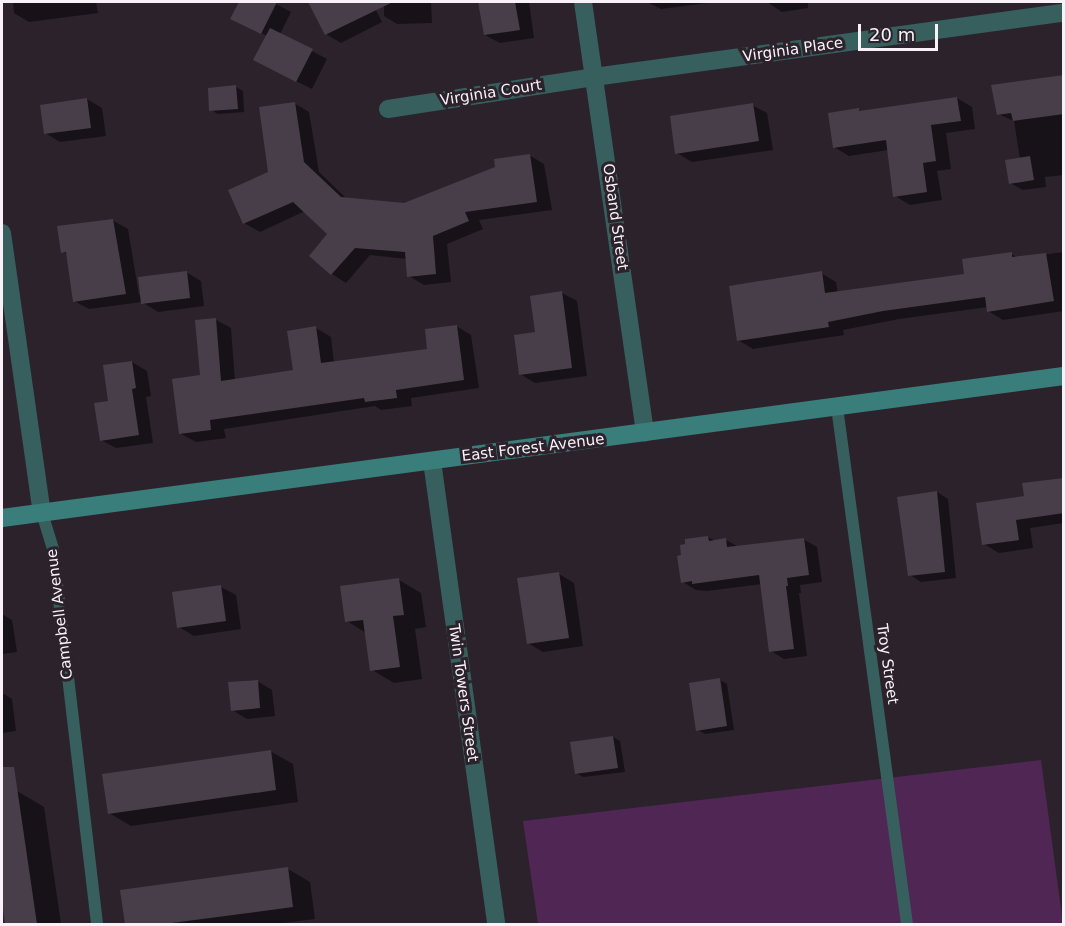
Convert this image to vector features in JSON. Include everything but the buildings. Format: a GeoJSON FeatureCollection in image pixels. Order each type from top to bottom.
{"type":"FeatureCollection","features":[{"type":"Feature","properties":{"kind":"street","name":"Osband Street"},"geometry":{"type":"LineString","coordinates":[[583,2],[645,433]]}},
{"type":"Feature","properties":{"kind":"street","name":"Virginia Place"},"geometry":{"type":"LineString","coordinates":[[594,76],[1064,14]]}},
{"type":"Feature","properties":{"kind":"street","name":"Virginia Court"},"geometry":{"type":"LineString","coordinates":[[388,109],[594,76]]}},
{"type":"Feature","properties":{"kind":"street","name":"Campbell Avenue"},"geometry":{"type":"LineString","coordinates":[[2,233],[42,513]]}},
{"type":"Feature","properties":{"kind":"street","name":"East Forest Avenue"},"geometry":{"type":"LineString","coordinates":[[2,518],[1064,376]]}},
{"type":"Feature","properties":{"kind":"street","name":"Twin Towers Street"},"geometry":{"type":"LineString","coordinates":[[432,461],[496,924]]}},
{"type":"Feature","properties":{"kind":"lane","name":"Troy Street"},"geometry":{"type":"LineString","coordinates":[[837,406],[907,924]]}},
{"type":"Feature","properties":{"kind":"lane","name":"Campbell Avenue"},"geometry":{"type":"LineString","coordinates":[[42,513],[53,549],[97,924]]}},
{"type":"Feature","properties":{"kind":"shaded area"},"geometry":{"type":"Polygon","coordinates":[[[1041,760],[1063,924],[538,924],[523,821],[1041,760]]]}}]}
